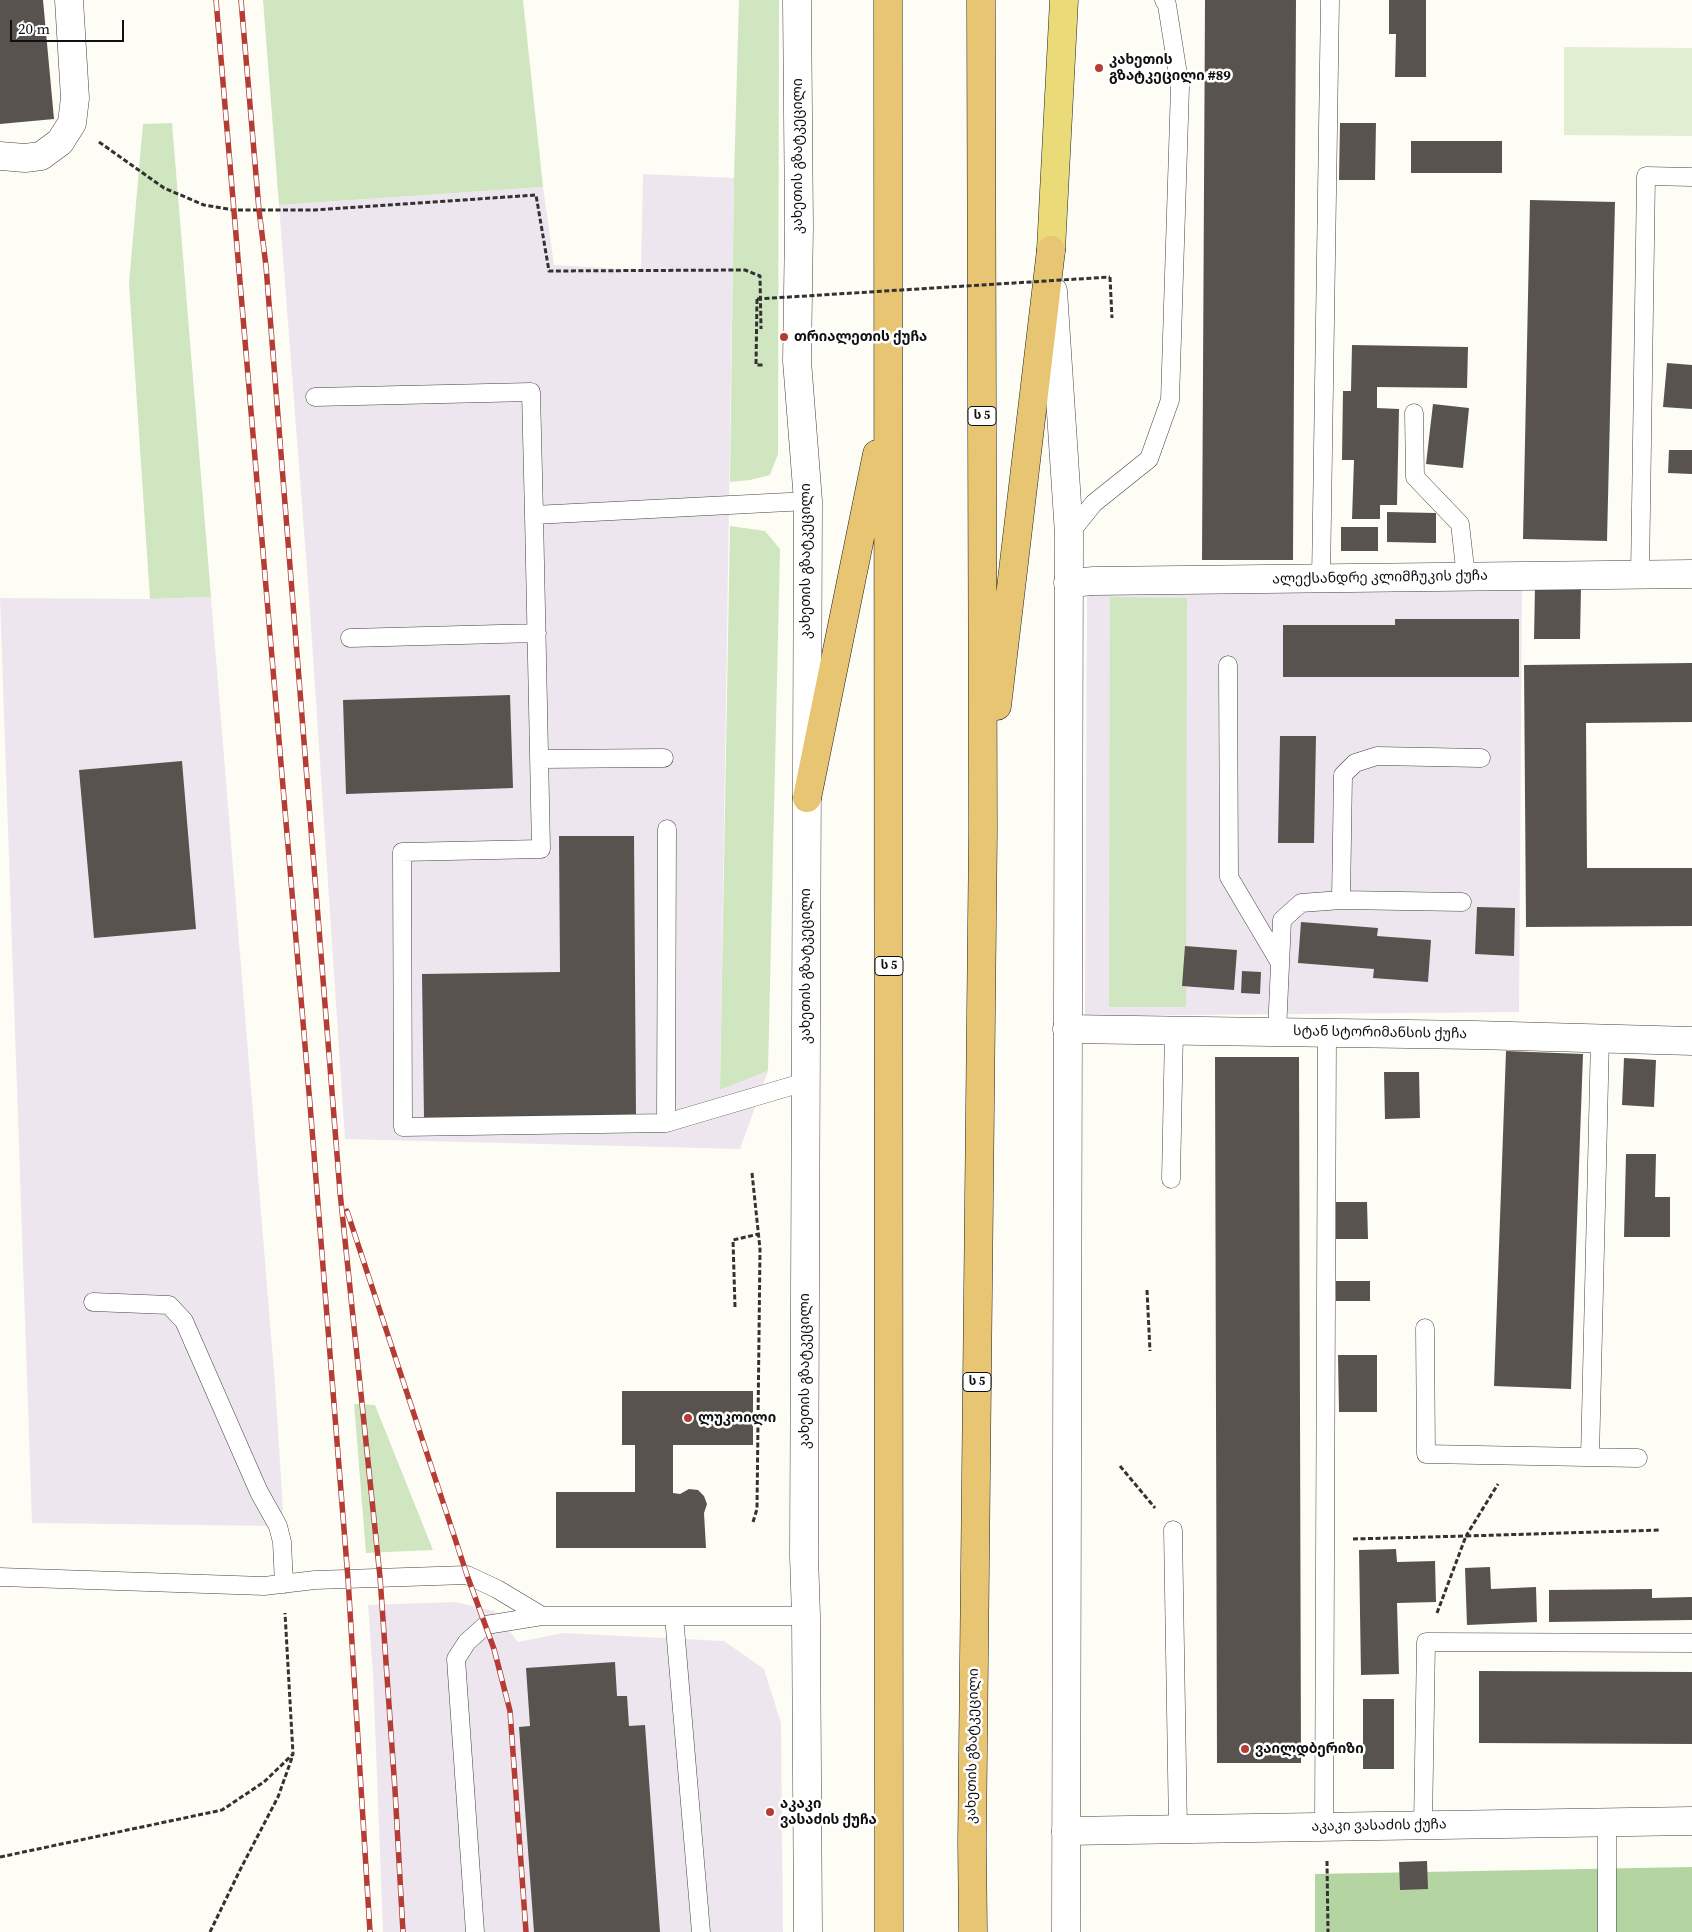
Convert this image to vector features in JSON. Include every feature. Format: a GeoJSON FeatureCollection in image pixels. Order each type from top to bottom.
{"type":"FeatureCollection","features":[{"type":"Feature","properties":{"kind":"highway","name":"ს 5"},"geometry":{"type":"LineString","coordinates":[[888,0],[890,1932]]}},
{"type":"Feature","properties":{"kind":"highway","name":"კახეთის გზატკეცილი"},"geometry":{"type":"LineString","coordinates":[[973,1932],[972,1822],[983,831],[981,0]]}},
{"type":"Feature","properties":{"kind":"highway"},"geometry":{"type":"LineString","coordinates":[[983,831],[1051,250]]}},
{"type":"Feature","properties":{"kind":"highway"},"geometry":{"type":"LineString","coordinates":[[807,798],[889,396]]}},
{"type":"Feature","properties":{"kind":"main road"},"geometry":{"type":"LineString","coordinates":[[1051,250],[1064,0]]}},
{"type":"Feature","properties":{"kind":"street"},"geometry":{"type":"LineString","coordinates":[[0,156],[25,158],[41,156],[60,142],[72,123],[75,98],[69,0]]}},
{"type":"Feature","properties":{"kind":"street","name":"კახეთის გზატკეცილი"},"geometry":{"type":"LineString","coordinates":[[797,0],[799,226],[797,361],[808,501],[804,1556],[808,1932]]}},
{"type":"Feature","properties":{"kind":"street"},"geometry":{"type":"LineString","coordinates":[[1051,250],[1069,534],[1066,1932]]}},
{"type":"Feature","properties":{"kind":"street","name":"ალექსანდრე კლიმჩუკის ქუჩა"},"geometry":{"type":"LineString","coordinates":[[1068,583],[1094,581],[1692,574]]}},
{"type":"Feature","properties":{"kind":"street","name":"სტან სტორიმანსის ქუჩა"},"geometry":{"type":"LineString","coordinates":[[1068,1029],[1692,1041]]}},
{"type":"Feature","properties":{"kind":"street","name":"აკაკი ვასაძის ქუჩა"},"geometry":{"type":"LineString","coordinates":[[1066,1831],[1692,1821]]}},
{"type":"Feature","properties":{"kind":"lane"},"geometry":{"type":"LineString","coordinates":[[1069,534],[1094,503],[1149,460],[1170,400],[1180,87],[1167,5],[1164,0]]}},
{"type":"Feature","properties":{"kind":"lane"},"geometry":{"type":"LineString","coordinates":[[1321,578],[1330,0]]}},
{"type":"Feature","properties":{"kind":"lane"},"geometry":{"type":"LineString","coordinates":[[1640,574],[1646,176],[1692,177]]}},
{"type":"Feature","properties":{"kind":"lane"},"geometry":{"type":"LineString","coordinates":[[315,397],[532,392],[541,849],[402,852],[403,1127],[666,1124],[805,1082]]}},
{"type":"Feature","properties":{"kind":"lane"},"geometry":{"type":"LineString","coordinates":[[1414,413],[1415,477],[1460,524],[1466,576]]}},
{"type":"Feature","properties":{"kind":"lane"},"geometry":{"type":"LineString","coordinates":[[534,515],[808,501]]}},
{"type":"Feature","properties":{"kind":"lane"},"geometry":{"type":"LineString","coordinates":[[350,638],[537,633]]}},
{"type":"Feature","properties":{"kind":"lane"},"geometry":{"type":"LineString","coordinates":[[1228,664],[1229,877],[1280,963]]}},
{"type":"Feature","properties":{"kind":"lane"},"geometry":{"type":"LineString","coordinates":[[1341,900],[1343,775],[1355,763],[1377,756],[1481,758]]}},
{"type":"Feature","properties":{"kind":"lane"},"geometry":{"type":"LineString","coordinates":[[540,759],[664,758]]}},
{"type":"Feature","properties":{"kind":"lane"},"geometry":{"type":"LineString","coordinates":[[666,1124],[667,829]]}},
{"type":"Feature","properties":{"kind":"lane"},"geometry":{"type":"LineString","coordinates":[[1277,1032],[1282,920],[1301,904],[1341,900],[1462,902]]}},
{"type":"Feature","properties":{"kind":"lane"},"geometry":{"type":"LineString","coordinates":[[1171,1179],[1174,1031]]}},
{"type":"Feature","properties":{"kind":"lane"},"geometry":{"type":"LineString","coordinates":[[1324,1827],[1327,1033]]}},
{"type":"Feature","properties":{"kind":"lane"},"geometry":{"type":"LineString","coordinates":[[1590,1457],[1600,1038]]}},
{"type":"Feature","properties":{"kind":"lane"},"geometry":{"type":"LineString","coordinates":[[93,1302],[170,1305],[184,1321],[259,1492],[278,1526],[282,1542],[284,1584]]}},
{"type":"Feature","properties":{"kind":"lane"},"geometry":{"type":"LineString","coordinates":[[1425,1328],[1426,1454],[1638,1458]]}},
{"type":"Feature","properties":{"kind":"lane"},"geometry":{"type":"LineString","coordinates":[[1173,1530],[1178,1829]]}},
{"type":"Feature","properties":{"kind":"lane"},"geometry":{"type":"LineString","coordinates":[[0,1577],[264,1586],[315,1580],[467,1575],[497,1589],[542,1616]]}},
{"type":"Feature","properties":{"kind":"lane"},"geometry":{"type":"LineString","coordinates":[[475,1932],[456,1660],[467,1642],[486,1626],[542,1616],[806,1616]]}},
{"type":"Feature","properties":{"kind":"lane"},"geometry":{"type":"LineString","coordinates":[[674,1616],[701,1932]]}},
{"type":"Feature","properties":{"kind":"lane"},"geometry":{"type":"LineString","coordinates":[[1423,1825],[1426,1642],[1692,1643]]}},
{"type":"Feature","properties":{"kind":"lane"},"geometry":{"type":"LineString","coordinates":[[1607,1822],[1607,1932]]}},
{"type":"Feature","properties":{"kind":"path"},"geometry":{"type":"LineString","coordinates":[[72,123],[164,188],[204,205],[234,210],[315,210],[536,195],[549,271],[745,270],[760,276],[762,345]]}},
{"type":"Feature","properties":{"kind":"path"},"geometry":{"type":"LineString","coordinates":[[756,365],[757,299],[1110,277],[1112,318]]}},
{"type":"Feature","properties":{"kind":"path"},"geometry":{"type":"LineString","coordinates":[[762,355],[762,365]]}},
{"type":"Feature","properties":{"kind":"path"},"geometry":{"type":"LineString","coordinates":[[752,1173],[760,1249],[757,1499],[753,1522]]}},
{"type":"Feature","properties":{"kind":"path"},"geometry":{"type":"LineString","coordinates":[[736,1307],[733,1240],[759,1234]]}},
{"type":"Feature","properties":{"kind":"path"},"geometry":{"type":"LineString","coordinates":[[1147,1290],[1150,1351]]}},
{"type":"Feature","properties":{"kind":"path"},"geometry":{"type":"LineString","coordinates":[[1426,1642],[1466,1536],[1515,1455]]}},
{"type":"Feature","properties":{"kind":"path"},"geometry":{"type":"LineString","coordinates":[[1120,1466],[1173,1530]]}},
{"type":"Feature","properties":{"kind":"path"},"geometry":{"type":"LineString","coordinates":[[1325,1540],[1661,1530]]}},
{"type":"Feature","properties":{"kind":"path"},"geometry":{"type":"LineString","coordinates":[[210,1932],[278,1797],[293,1754],[284,1584]]}},
{"type":"Feature","properties":{"kind":"path"},"geometry":{"type":"LineString","coordinates":[[0,1857],[222,1810],[264,1782],[293,1754]]}},
{"type":"Feature","properties":{"kind":"path"},"geometry":{"type":"LineString","coordinates":[[1327,1861],[1328,1932]]}},
{"type":"Feature","properties":{"kind":"shaded area"},"geometry":{"type":"Polygon","coordinates":[[[643,174],[734,178],[720,1090],[768,1071],[740,1149],[345,1139],[309,596],[279,205],[543,187],[554,265],[641,270],[643,174]]]}},
{"type":"Feature","properties":{"kind":"shaded area"},"geometry":{"type":"Polygon","coordinates":[[[1522,584],[1519,1012],[1085,1016],[1087,594],[1522,584]]]}},
{"type":"Feature","properties":{"kind":"shaded area"},"geometry":{"type":"Polygon","coordinates":[[[211,597],[275,1384],[283,1509],[278,1526],[32,1523],[0,598],[150,599],[211,597]]]}},
{"type":"Feature","properties":{"kind":"shaded area"},"geometry":{"type":"Polygon","coordinates":[[[455,1602],[494,1611],[518,1642],[563,1633],[724,1641],[764,1669],[781,1723],[783,1932],[383,1932],[373,1673],[368,1605],[455,1602]]]}},
{"type":"Feature","properties":{"kind":"green space"},"geometry":{"type":"Polygon","coordinates":[[[263,0],[523,0],[543,187],[279,205],[263,0]]]}},
{"type":"Feature","properties":{"kind":"green space"},"geometry":{"type":"Polygon","coordinates":[[[739,0],[779,0],[778,454],[770,475],[730,482],[734,178],[739,0]]]}},
{"type":"Feature","properties":{"kind":"green space"},"geometry":{"type":"Polygon","coordinates":[[[1564,47],[1692,48],[1692,136],[1564,135],[1564,47]]]}},
{"type":"Feature","properties":{"kind":"green space"},"geometry":{"type":"Polygon","coordinates":[[[172,123],[211,597],[150,599],[129,283],[143,124],[172,123]]]}},
{"type":"Feature","properties":{"kind":"green space"},"geometry":{"type":"Polygon","coordinates":[[[730,526],[765,531],[780,549],[768,1071],[720,1090],[730,526]]]}},
{"type":"Feature","properties":{"kind":"green space"},"geometry":{"type":"Polygon","coordinates":[[[1110,597],[1187,598],[1186,1007],[1109,1007],[1110,597]]]}},
{"type":"Feature","properties":{"kind":"green space"},"geometry":{"type":"Polygon","coordinates":[[[354,1404],[375,1405],[433,1550],[366,1553],[354,1404]]]}},
{"type":"Feature","properties":{"kind":"green space"},"geometry":{"type":"Polygon","coordinates":[[[1692,1867],[1692,1932],[1315,1932],[1315,1874],[1692,1867]]]}},
{"type":"Feature","properties":{"kind":"building"},"geometry":{"type":"Polygon","coordinates":[[[0,0],[43,0],[54,119],[0,124],[0,0]]]}},
{"type":"Feature","properties":{"kind":"building"},"geometry":{"type":"Polygon","coordinates":[[[1205,0],[1296,0],[1293,560],[1202,560],[1205,0]]]}},
{"type":"Feature","properties":{"kind":"building"},"geometry":{"type":"Polygon","coordinates":[[[1389,0],[1426,0],[1426,77],[1395,77],[1396,34],[1389,34],[1389,0]]]}},
{"type":"Feature","properties":{"kind":"building"},"geometry":{"type":"Polygon","coordinates":[[[1340,123],[1376,123],[1375,180],[1339,180],[1340,123]]]}},
{"type":"Feature","properties":{"kind":"building"},"geometry":{"type":"Polygon","coordinates":[[[1411,141],[1502,141],[1502,173],[1411,173],[1411,141]]]}},
{"type":"Feature","properties":{"kind":"building"},"geometry":{"type":"Polygon","coordinates":[[[1530,200],[1615,202],[1607,541],[1523,539],[1530,200]]]}},
{"type":"Feature","properties":{"kind":"building"},"geometry":{"type":"Polygon","coordinates":[[[1352,345],[1468,347],[1467,388],[1377,387],[1377,408],[1399,409],[1397,505],[1380,505],[1380,519],[1352,519],[1354,460],[1342,460],[1343,391],[1351,391],[1352,345]]]}},
{"type":"Feature","properties":{"kind":"building"},"geometry":{"type":"Polygon","coordinates":[[[1667,363],[1692,365],[1692,409],[1663,407],[1667,363]]]}},
{"type":"Feature","properties":{"kind":"building"},"geometry":{"type":"Polygon","coordinates":[[[1433,404],[1469,408],[1463,468],[1426,464],[1433,404]]]}},
{"type":"Feature","properties":{"kind":"building"},"geometry":{"type":"Polygon","coordinates":[[[1669,450],[1692,450],[1692,474],[1668,473],[1669,450]]]}},
{"type":"Feature","properties":{"kind":"building"},"geometry":{"type":"Polygon","coordinates":[[[1387,512],[1436,513],[1436,543],[1387,542],[1387,512]]]}},
{"type":"Feature","properties":{"kind":"building"},"geometry":{"type":"Polygon","coordinates":[[[1341,527],[1378,527],[1378,551],[1341,551],[1341,527]]]}},
{"type":"Feature","properties":{"kind":"building"},"geometry":{"type":"Polygon","coordinates":[[[1535,586],[1581,587],[1580,639],[1534,639],[1535,586]]]}},
{"type":"Feature","properties":{"kind":"building"},"geometry":{"type":"Polygon","coordinates":[[[1395,619],[1519,619],[1519,677],[1283,677],[1283,625],[1395,625],[1395,619]]]}},
{"type":"Feature","properties":{"kind":"building"},"geometry":{"type":"Polygon","coordinates":[[[1692,663],[1692,722],[1586,723],[1587,868],[1692,868],[1692,926],[1526,927],[1524,665],[1692,663]]]}},
{"type":"Feature","properties":{"kind":"building"},"geometry":{"type":"Polygon","coordinates":[[[510,695],[513,788],[346,794],[343,700],[510,695]]]}},
{"type":"Feature","properties":{"kind":"building"},"geometry":{"type":"Polygon","coordinates":[[[1280,736],[1316,736],[1314,843],[1278,843],[1280,736]]]}},
{"type":"Feature","properties":{"kind":"building"},"geometry":{"type":"Polygon","coordinates":[[[182,761],[196,929],[94,938],[79,770],[182,761]]]}},
{"type":"Feature","properties":{"kind":"building"},"geometry":{"type":"Polygon","coordinates":[[[559,836],[634,836],[636,1118],[424,1119],[422,974],[560,972],[559,836]]]}},
{"type":"Feature","properties":{"kind":"building"},"geometry":{"type":"Polygon","coordinates":[[[1477,907],[1515,908],[1514,956],[1475,954],[1477,907]]]}},
{"type":"Feature","properties":{"kind":"building"},"geometry":{"type":"Polygon","coordinates":[[[1301,922],[1378,928],[1377,936],[1431,940],[1428,982],[1373,978],[1374,969],[1298,963],[1301,922]]]}},
{"type":"Feature","properties":{"kind":"building"},"geometry":{"type":"Polygon","coordinates":[[[1185,946],[1237,950],[1234,990],[1182,986],[1185,946]]]}},
{"type":"Feature","properties":{"kind":"building"},"geometry":{"type":"Polygon","coordinates":[[[1242,971],[1261,972],[1260,994],[1241,993],[1242,971]]]}},
{"type":"Feature","properties":{"kind":"building"},"geometry":{"type":"Polygon","coordinates":[[[1506,1051],[1583,1054],[1571,1389],[1494,1386],[1506,1051]]]}},
{"type":"Feature","properties":{"kind":"building"},"geometry":{"type":"Polygon","coordinates":[[[1215,1057],[1299,1057],[1301,1763],[1217,1763],[1215,1057]]]}},
{"type":"Feature","properties":{"kind":"building"},"geometry":{"type":"Polygon","coordinates":[[[1624,1058],[1656,1060],[1654,1107],[1622,1105],[1624,1058]]]}},
{"type":"Feature","properties":{"kind":"building"},"geometry":{"type":"Polygon","coordinates":[[[1384,1072],[1419,1072],[1420,1118],[1385,1119],[1384,1072]]]}},
{"type":"Feature","properties":{"kind":"building"},"geometry":{"type":"Polygon","coordinates":[[[1626,1154],[1656,1154],[1655,1197],[1670,1197],[1670,1237],[1624,1237],[1626,1154]]]}},
{"type":"Feature","properties":{"kind":"building"},"geometry":{"type":"Polygon","coordinates":[[[1336,1202],[1367,1202],[1368,1239],[1336,1239],[1336,1202]]]}},
{"type":"Feature","properties":{"kind":"building"},"geometry":{"type":"Polygon","coordinates":[[[1336,1281],[1370,1281],[1370,1301],[1336,1301],[1336,1281]]]}},
{"type":"Feature","properties":{"kind":"building"},"geometry":{"type":"Polygon","coordinates":[[[1338,1355],[1377,1355],[1377,1412],[1339,1412],[1338,1355]]]}},
{"type":"Feature","properties":{"kind":"building"},"geometry":{"type":"Polygon","coordinates":[[[622,1391],[753,1391],[753,1445],[673,1445],[673,1493],[680,1494],[689,1489],[698,1490],[704,1496],[707,1504],[704,1513],[706,1548],[556,1548],[556,1492],[635,1492],[635,1445],[622,1445],[622,1391]]]}},
{"type":"Feature","properties":{"kind":"building"},"geometry":{"type":"Polygon","coordinates":[[[1396,1549],[1397,1562],[1435,1561],[1436,1602],[1397,1603],[1399,1674],[1361,1675],[1359,1550],[1396,1549]]]}},
{"type":"Feature","properties":{"kind":"building"},"geometry":{"type":"Polygon","coordinates":[[[1490,1567],[1491,1589],[1536,1587],[1537,1622],[1467,1625],[1465,1568],[1490,1567]]]}},
{"type":"Feature","properties":{"kind":"building"},"geometry":{"type":"Polygon","coordinates":[[[1652,1589],[1652,1598],[1692,1597],[1692,1620],[1549,1622],[1549,1590],[1652,1589]]]}},
{"type":"Feature","properties":{"kind":"building"},"geometry":{"type":"Polygon","coordinates":[[[615,1662],[617,1696],[627,1696],[629,1726],[645,1725],[660,1932],[534,1932],[519,1727],[530,1726],[526,1668],[615,1662]]]}},
{"type":"Feature","properties":{"kind":"building"},"geometry":{"type":"Polygon","coordinates":[[[1479,1671],[1692,1672],[1692,1744],[1479,1743],[1479,1671]]]}},
{"type":"Feature","properties":{"kind":"building"},"geometry":{"type":"Polygon","coordinates":[[[1363,1699],[1394,1699],[1394,1769],[1363,1769],[1363,1699]]]}},
{"type":"Feature","properties":{"kind":"building"},"geometry":{"type":"Polygon","coordinates":[[[1427,1861],[1428,1889],[1400,1890],[1399,1862],[1427,1861]]]}},
{"type":"Feature","properties":{"kind":"railway"},"geometry":{"type":"LineString","coordinates":[[216,0],[310,1104],[348,1579],[370,1932]]}},
{"type":"Feature","properties":{"kind":"railway"},"geometry":{"type":"LineString","coordinates":[[241,0],[259,210],[266,266],[340,1192],[380,1577],[403,1932]]}},
{"type":"Feature","properties":{"kind":"railway"},"geometry":{"type":"LineString","coordinates":[[347,1211],[467,1575],[494,1649],[510,1711],[526,1932]]}},
{"type":"Feature","properties":{"kind":"place","name":"კახეთის გზატკეცილი #89"},"geometry":{"type":"Point","coordinates":[1099,68]}},
{"type":"Feature","properties":{"kind":"place","name":"თრიალეთის ქუჩა"},"geometry":{"type":"Point","coordinates":[784,337]}},
{"type":"Feature","properties":{"kind":"place","name":"ლუკოილი"},"geometry":{"type":"Point","coordinates":[688,1418]}},
{"type":"Feature","properties":{"kind":"place","name":"ვაილდბერიზი"},"geometry":{"type":"Point","coordinates":[1245,1749]}},
{"type":"Feature","properties":{"kind":"place","name":"აკაკი ვასაძის ქუჩა"},"geometry":{"type":"Point","coordinates":[770,1812]}}]}
